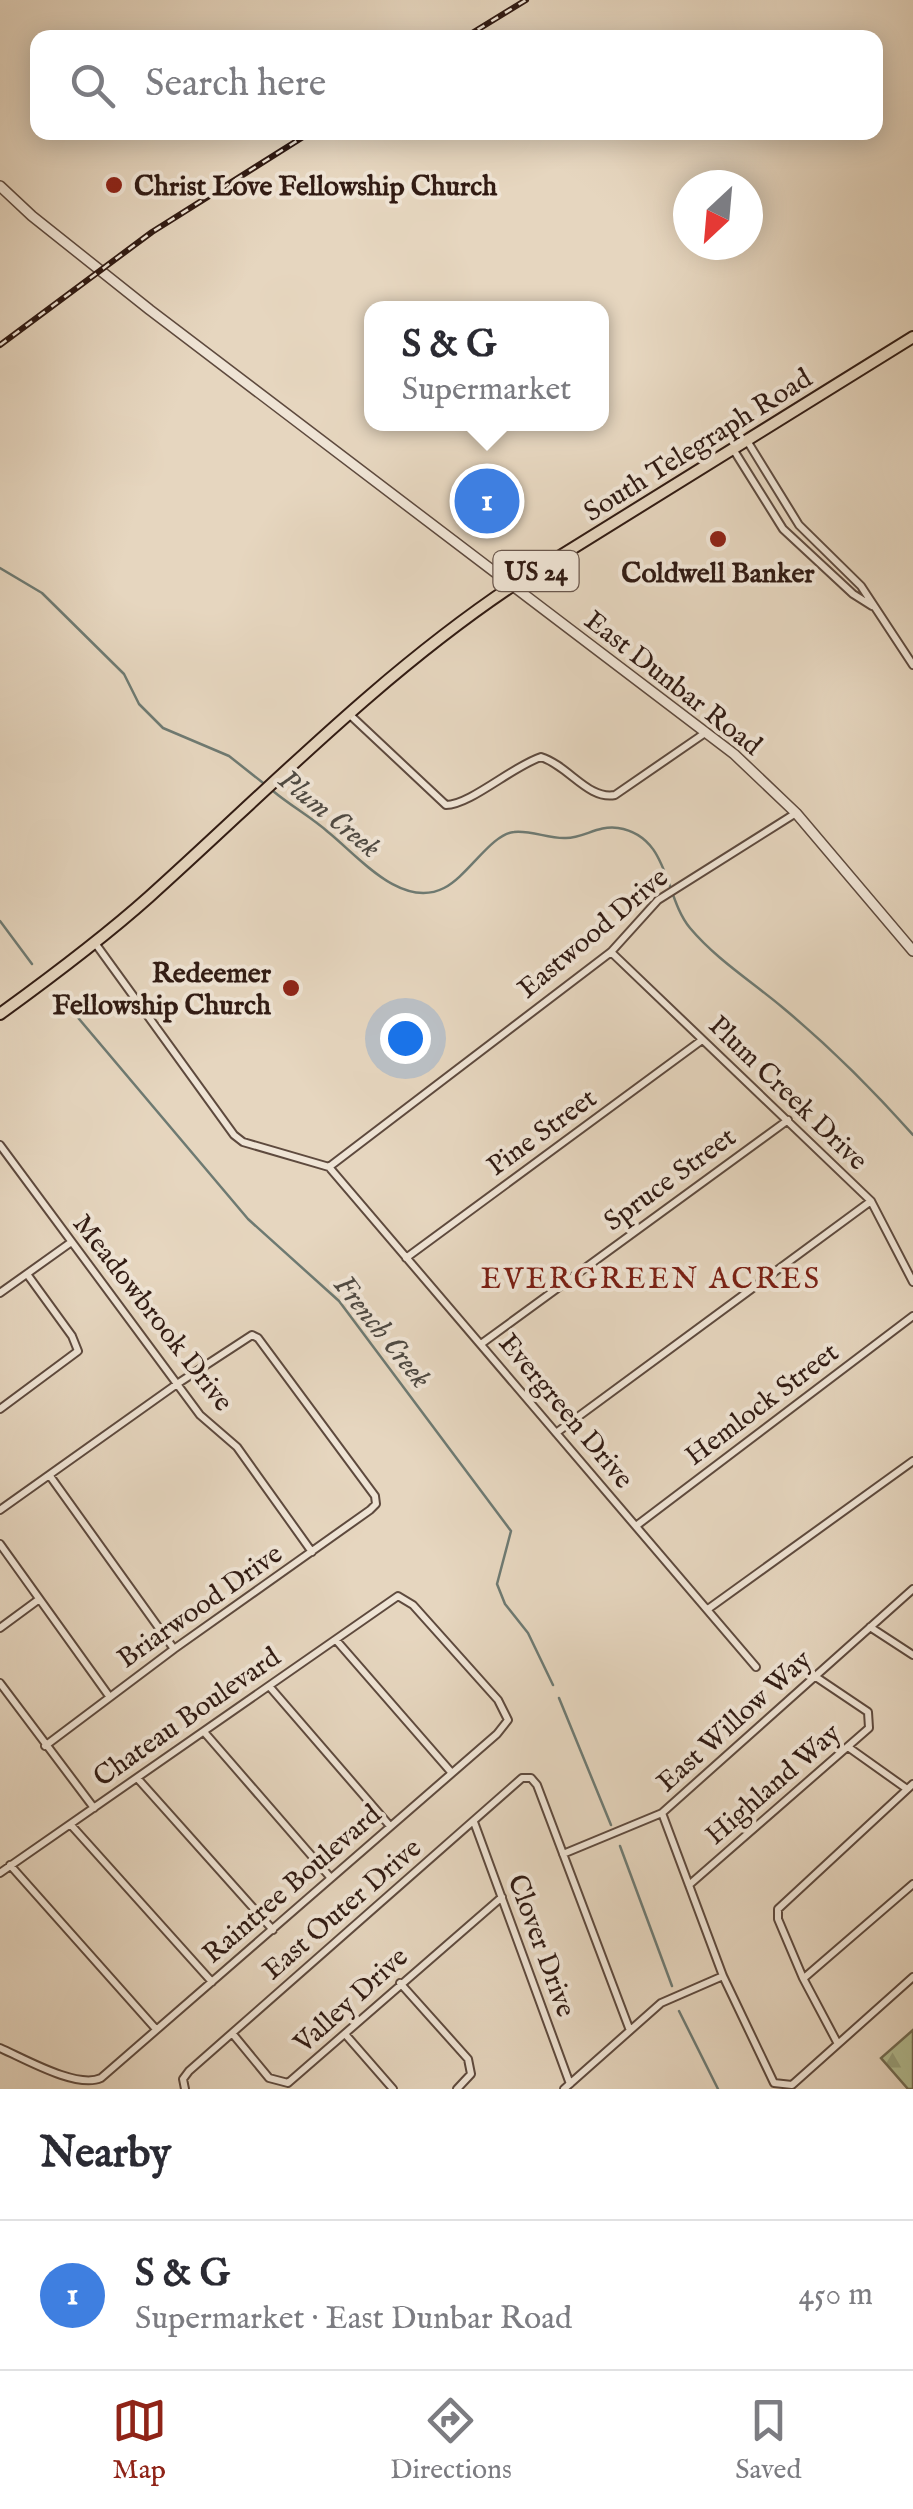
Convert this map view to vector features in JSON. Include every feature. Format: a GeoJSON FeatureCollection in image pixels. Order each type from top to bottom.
{"type":"FeatureCollection","features":[{"type":"Feature","properties":{"kind":"main road","name":"South Telegraph Road"},"geometry":{"type":"LineString","coordinates":[[0,1014],[95,942],[413,658],[512,586],[913,337]]}},
{"type":"Feature","properties":{"kind":"street","name":"East Dunbar Road"},"geometry":{"type":"LineString","coordinates":[[0,186],[150,310],[706,732],[796,813],[913,951]]}},
{"type":"Feature","properties":{"kind":"street"},"geometry":{"type":"LineString","coordinates":[[746,439],[799,524],[861,586],[913,665]]}},
{"type":"Feature","properties":{"kind":"street"},"geometry":{"type":"LineString","coordinates":[[732,448],[784,529],[853,594],[874,607]]}},
{"type":"Feature","properties":{"kind":"street"},"geometry":{"type":"LineString","coordinates":[[350,714],[446,805],[460,804],[514,768],[541,756],[564,766],[594,793],[615,796],[706,732]]}},
{"type":"Feature","properties":{"kind":"street","name":"Eastwood Drive"},"geometry":{"type":"LineString","coordinates":[[329,1168],[611,952],[668,893],[796,813]]}},
{"type":"Feature","properties":{"kind":"street"},"geometry":{"type":"LineString","coordinates":[[95,942],[234,1136],[329,1168]]}},
{"type":"Feature","properties":{"kind":"street","name":"Plum Creek Drive"},"geometry":{"type":"LineString","coordinates":[[611,952],[871,1201],[913,1282]]}},
{"type":"Feature","properties":{"kind":"street","name":"Pine Street"},"geometry":{"type":"LineString","coordinates":[[406,1258],[702,1040]]}},
{"type":"Feature","properties":{"kind":"street","name":"Spruce Street"},"geometry":{"type":"LineString","coordinates":[[480,1344],[788,1120]]}},
{"type":"Feature","properties":{"kind":"street","name":"Meadowbrook Drive"},"geometry":{"type":"LineString","coordinates":[[0,1146],[200,1415],[237,1447],[312,1552]]}},
{"type":"Feature","properties":{"kind":"street","name":"Evergreen Drive"},"geometry":{"type":"LineString","coordinates":[[329,1168],[756,1667]]}},
{"type":"Feature","properties":{"kind":"street"},"geometry":{"type":"LineString","coordinates":[[556,1433],[871,1201]]}},
{"type":"Feature","properties":{"kind":"street"},"geometry":{"type":"LineString","coordinates":[[0,1293],[70,1243]]}},
{"type":"Feature","properties":{"kind":"street"},"geometry":{"type":"LineString","coordinates":[[0,1409],[78,1351],[72,1336],[27,1274]]}},
{"type":"Feature","properties":{"kind":"street","name":"Hemlock Street"},"geometry":{"type":"LineString","coordinates":[[636,1526],[913,1316]]}},
{"type":"Feature","properties":{"kind":"street","name":"Briarwood Drive"},"geometry":{"type":"LineString","coordinates":[[45,1746],[370,1510],[376,1500],[252,1334],[177,1384]]}},
{"type":"Feature","properties":{"kind":"street"},"geometry":{"type":"LineString","coordinates":[[0,1510],[177,1384]]}},
{"type":"Feature","properties":{"kind":"street"},"geometry":{"type":"LineString","coordinates":[[708,1610],[913,1461]]}},
{"type":"Feature","properties":{"kind":"street"},"geometry":{"type":"LineString","coordinates":[[50,1476],[174,1649]]}},
{"type":"Feature","properties":{"kind":"street"},"geometry":{"type":"LineString","coordinates":[[0,1544],[109,1696]]}},
{"type":"Feature","properties":{"kind":"street","name":"East Willow Way"},"geometry":{"type":"LineString","coordinates":[[563,1854],[662,1813],[913,1589]]}},
{"type":"Feature","properties":{"kind":"street","name":"Chateau Boulevard"},"geometry":{"type":"LineString","coordinates":[[0,1873],[398,1596],[407,1599],[474,1672],[498,1700],[508,1720]]}},
{"type":"Feature","properties":{"kind":"street"},"geometry":{"type":"LineString","coordinates":[[0,1628],[38,1600]]}},
{"type":"Feature","properties":{"kind":"street"},"geometry":{"type":"LineString","coordinates":[[870,1626],[913,1656]]}},
{"type":"Feature","properties":{"kind":"street"},"geometry":{"type":"LineString","coordinates":[[336,1640],[451,1772]]}},
{"type":"Feature","properties":{"kind":"street","name":"Highland Way"},"geometry":{"type":"LineString","coordinates":[[688,1885],[870,1728],[868,1712],[816,1677]]}},
{"type":"Feature","properties":{"kind":"street"},"geometry":{"type":"LineString","coordinates":[[0,1684],[94,1808]]}},
{"type":"Feature","properties":{"kind":"street"},"geometry":{"type":"LineString","coordinates":[[269,1686],[390,1826]]}},
{"type":"Feature","properties":{"kind":"street","name":"Raintree Boulevard"},"geometry":{"type":"LineString","coordinates":[[0,2048],[78,2080],[93,2082],[102,2078],[497,1734],[508,1720]]}},
{"type":"Feature","properties":{"kind":"street"},"geometry":{"type":"LineString","coordinates":[[205,1733],[330,1877]]}},
{"type":"Feature","properties":{"kind":"street"},"geometry":{"type":"LineString","coordinates":[[838,2044],[804,1978],[778,1919],[778,1908],[910,1787],[848,1747]]}},
{"type":"Feature","properties":{"kind":"street","name":"East Outer Drive"},"geometry":{"type":"LineString","coordinates":[[185,2089],[183,2079],[522,1778],[531,1778],[563,1854]]}},
{"type":"Feature","properties":{"kind":"street"},"geometry":{"type":"LineString","coordinates":[[138,1779],[273,1930]]}},
{"type":"Feature","properties":{"kind":"street"},"geometry":{"type":"LineString","coordinates":[[662,1813],[723,1976],[768,2073],[780,2086],[792,2085],[913,1977]]}},
{"type":"Feature","properties":{"kind":"street","name":"Clover Drive"},"geometry":{"type":"LineString","coordinates":[[474,1822],[567,2086]]}},
{"type":"Feature","properties":{"kind":"street"},"geometry":{"type":"LineString","coordinates":[[71,1825],[212,1982]]}},
{"type":"Feature","properties":{"kind":"street"},"geometry":{"type":"LineString","coordinates":[[563,1854],[629,2028]]}},
{"type":"Feature","properties":{"kind":"street"},"geometry":{"type":"LineString","coordinates":[[10,1865],[155,2028]]}},
{"type":"Feature","properties":{"kind":"street"},"geometry":{"type":"LineString","coordinates":[[804,1978],[913,1884]]}},
{"type":"Feature","properties":{"kind":"street","name":"Valley Drive"},"geometry":{"type":"LineString","coordinates":[[232,2034],[269,2078],[281,2084],[294,2079],[502,1897]]}},
{"type":"Feature","properties":{"kind":"street"},"geometry":{"type":"LineString","coordinates":[[567,2086],[661,2002],[723,1976]]}},
{"type":"Feature","properties":{"kind":"street"},"geometry":{"type":"LineString","coordinates":[[400,1983],[468,2060],[471,2074],[456,2089]]}},
{"type":"Feature","properties":{"kind":"street"},"geometry":{"type":"LineString","coordinates":[[345,2034],[393,2089]]}},
{"type":"Feature","properties":{"kind":"green space"},"geometry":{"type":"Polygon","coordinates":[[[913,2030],[913,2089],[908,2089],[881,2058],[913,2030]]]}},
{"type":"Feature","properties":{"kind":"waterway","name":"Plum Creek"},"geometry":{"type":"LineString","coordinates":[[0,568],[42,593],[124,674],[139,704],[163,728],[229,756],[267,786]]}},
{"type":"Feature","properties":{"kind":"waterway","name":"Plum Creek"},"geometry":{"type":"LineString","coordinates":[[273,791],[381,877],[412,892],[444,888],[505,834],[527,832],[566,838],[611,828],[635,833],[657,855],[682,915],[700,939],[817,1037],[913,1135]]}},
{"type":"Feature","properties":{"kind":"waterway","name":"French Creek"},"geometry":{"type":"LineString","coordinates":[[0,921],[32,964]]}},
{"type":"Feature","properties":{"kind":"waterway","name":"French Creek"},"geometry":{"type":"LineString","coordinates":[[58,994],[248,1219],[339,1301],[511,1531],[497,1584],[505,1604],[528,1633],[553,1685]]}},
{"type":"Feature","properties":{"kind":"waterway","name":"French Creek"},"geometry":{"type":"LineString","coordinates":[[559,1698],[611,1825]]}},
{"type":"Feature","properties":{"kind":"waterway","name":"French Creek"},"geometry":{"type":"LineString","coordinates":[[620,1846],[672,1986]]}},
{"type":"Feature","properties":{"kind":"waterway","name":"French Creek"},"geometry":{"type":"LineString","coordinates":[[679,2011],[718,2089]]}},
{"type":"Feature","properties":{"kind":"railway"},"geometry":{"type":"LineString","coordinates":[[477,30],[526,0]]}},
{"type":"Feature","properties":{"kind":"railway"},"geometry":{"type":"LineString","coordinates":[[0,345],[152,232],[298,140]]}},
{"type":"Feature","properties":{"kind":"place","name":"Christ Love Fellowship Church"},"geometry":{"type":"Point","coordinates":[114,185]}},
{"type":"Feature","properties":{"kind":"place","name":"S & G"},"geometry":{"type":"Point","coordinates":[487,501]}},
{"type":"Feature","properties":{"kind":"place","name":"Coldwell Banker"},"geometry":{"type":"Point","coordinates":[718,539]}},
{"type":"Feature","properties":{"kind":"place","name":"Redeemer Fellowship Church"},"geometry":{"type":"Point","coordinates":[291,988]}},
{"type":"Feature","properties":{"kind":"district","name":"EVERGREEN ACRES"},"geometry":{"type":"Point","coordinates":[651,1278]}}]}
